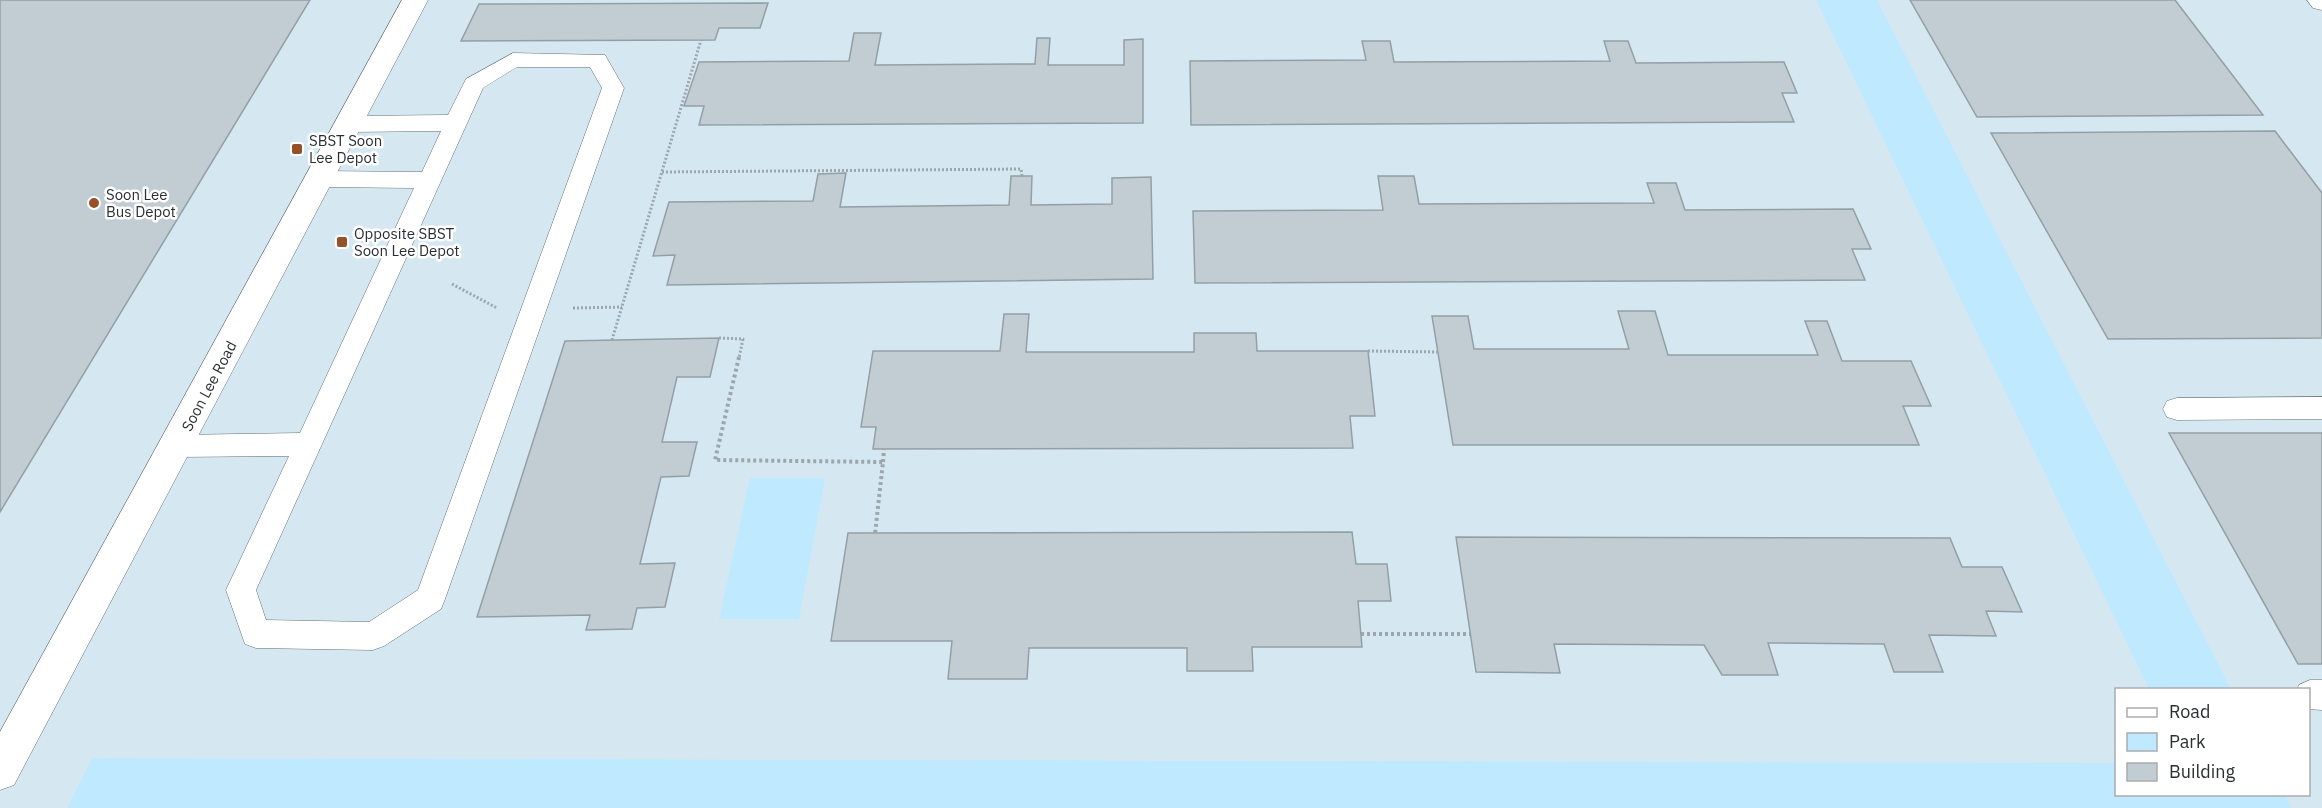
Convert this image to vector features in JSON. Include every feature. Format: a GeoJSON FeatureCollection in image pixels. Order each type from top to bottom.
{"type":"FeatureCollection","features":[{"type":"Feature","properties":{"kind":"street","name":"Soon Lee Road"},"geometry":{"type":"LineString","coordinates":[[0,771],[177,446],[415,0]]}},
{"type":"Feature","properties":{"kind":"lane"},"geometry":{"type":"LineString","coordinates":[[513,60],[597,60],[613,88],[430,599],[372,636],[256,634],[241,590],[429,180],[474,84],[513,60]]}},
{"type":"Feature","properties":{"kind":"lane"},"geometry":{"type":"LineString","coordinates":[[349,124],[456,123]]}},
{"type":"Feature","properties":{"kind":"lane"},"geometry":{"type":"LineString","coordinates":[[319,179],[429,180]]}},
{"type":"Feature","properties":{"kind":"lane"},"geometry":{"type":"LineString","coordinates":[[2177,409],[2322,408]]}},
{"type":"Feature","properties":{"kind":"lane"},"geometry":{"type":"LineString","coordinates":[[177,446],[309,444]]}},
{"type":"Feature","properties":{"kind":"path"},"geometry":{"type":"LineString","coordinates":[[612,340],[701,40]]}},
{"type":"Feature","properties":{"kind":"path"},"geometry":{"type":"LineString","coordinates":[[662,172],[1021,169],[1022,176]]}},
{"type":"Feature","properties":{"kind":"path"},"geometry":{"type":"LineString","coordinates":[[719,338],[743,339],[715,460],[883,462]]}},
{"type":"Feature","properties":{"kind":"path"},"geometry":{"type":"LineString","coordinates":[[1368,351],[1438,352]]}},
{"type":"Feature","properties":{"kind":"path"},"geometry":{"type":"LineString","coordinates":[[875,534],[884,449]]}},
{"type":"Feature","properties":{"kind":"path"},"geometry":{"type":"LineString","coordinates":[[1361,634],[1470,634]]}},
{"type":"Feature","properties":{"kind":"shaded area"},"geometry":{"type":"Polygon","coordinates":[[[0,0],[2322,0],[2322,808],[0,808],[0,0]]]}},
{"type":"Feature","properties":{"kind":"green space"},"geometry":{"type":"Polygon","coordinates":[[[1816,0],[1877,0],[2230,688],[2149,688],[1816,0]]]}},
{"type":"Feature","properties":{"kind":"green space"},"geometry":{"type":"Polygon","coordinates":[[[750,478],[825,478],[799,619],[719,619],[750,478]]]}},
{"type":"Feature","properties":{"kind":"green space"},"geometry":{"type":"Polygon","coordinates":[[[92,758],[2115,763],[2115,796],[2286,796],[2292,808],[67,808],[92,758]]]}},
{"type":"Feature","properties":{"kind":"building","name":"Soon Lee Bus Depot"},"geometry":{"type":"Polygon","coordinates":[[[0,0],[310,0],[0,512],[0,0]]]}},
{"type":"Feature","properties":{"kind":"building"},"geometry":{"type":"Polygon","coordinates":[[[1910,0],[2175,0],[2263,115],[1977,117],[1910,0]]]}},
{"type":"Feature","properties":{"kind":"building"},"geometry":{"type":"Polygon","coordinates":[[[768,3],[760,28],[719,28],[715,40],[461,41],[479,4],[768,3]]]}},
{"type":"Feature","properties":{"kind":"building"},"geometry":{"type":"Polygon","coordinates":[[[854,33],[881,33],[875,65],[1035,64],[1037,38],[1050,38],[1048,65],[1124,65],[1124,40],[1143,39],[1143,123],[699,125],[704,106],[684,106],[699,62],[849,61],[854,33]]]}},
{"type":"Feature","properties":{"kind":"building"},"geometry":{"type":"Polygon","coordinates":[[[1362,41],[1390,41],[1394,62],[1610,61],[1604,41],[1628,41],[1636,63],[1784,62],[1797,93],[1782,93],[1794,122],[1191,125],[1190,61],[1366,60],[1362,41]]]}},
{"type":"Feature","properties":{"kind":"building"},"geometry":{"type":"Polygon","coordinates":[[[2275,131],[2322,193],[2322,338],[2108,339],[1991,133],[2275,131]]]}},
{"type":"Feature","properties":{"kind":"building"},"geometry":{"type":"Polygon","coordinates":[[[846,173],[840,207],[1009,205],[1011,176],[1032,176],[1031,205],[1112,204],[1112,178],[1151,177],[1153,279],[667,285],[675,255],[653,256],[669,202],[813,201],[818,174],[846,173]]]}},
{"type":"Feature","properties":{"kind":"building"},"geometry":{"type":"Polygon","coordinates":[[[1378,176],[1414,176],[1419,204],[1654,203],[1647,183],[1676,183],[1685,210],[1853,209],[1871,249],[1852,249],[1865,280],[1195,283],[1193,211],[1383,210],[1378,176]]]}},
{"type":"Feature","properties":{"kind":"building"},"geometry":{"type":"Polygon","coordinates":[[[1618,311],[1655,311],[1668,355],[1818,355],[1805,321],[1827,321],[1842,361],[1911,361],[1931,406],[1903,406],[1919,445],[1453,445],[1432,316],[1468,316],[1474,349],[1629,349],[1618,311]]]}},
{"type":"Feature","properties":{"kind":"building"},"geometry":{"type":"Polygon","coordinates":[[[1004,314],[1029,314],[1026,352],[1194,352],[1194,333],[1256,333],[1257,351],[1368,351],[1375,416],[1350,416],[1353,448],[873,449],[876,427],[861,427],[873,351],[1000,351],[1004,314]]]}},
{"type":"Feature","properties":{"kind":"building"},"geometry":{"type":"Polygon","coordinates":[[[719,338],[710,377],[677,377],[662,442],[697,442],[689,476],[661,477],[640,564],[675,563],[665,607],[637,608],[632,629],[586,630],[590,615],[477,617],[565,341],[719,338]]]}},
{"type":"Feature","properties":{"kind":"building"},"geometry":{"type":"Polygon","coordinates":[[[2169,433],[2322,433],[2322,664],[2298,664],[2169,433]]]}},
{"type":"Feature","properties":{"kind":"building"},"geometry":{"type":"Polygon","coordinates":[[[1352,532],[1356,564],[1387,564],[1391,601],[1358,601],[1362,647],[1252,647],[1253,671],[1187,671],[1187,648],[1029,648],[1027,679],[948,679],[952,641],[831,641],[848,533],[1352,532]]]}},
{"type":"Feature","properties":{"kind":"building"},"geometry":{"type":"Polygon","coordinates":[[[1456,537],[1950,538],[1962,567],[2002,567],[2022,612],[1986,611],[1996,636],[1929,635],[1943,672],[1894,672],[1884,644],[1768,643],[1778,675],[1722,675],[1704,645],[1554,644],[1560,673],[1476,672],[1456,537]]]}},
{"type":"Feature","properties":{"kind":"place","name":"SBST Soon Lee Depot"},"geometry":{"type":"Point","coordinates":[297,149]}},
{"type":"Feature","properties":{"kind":"place","name":"Soon Lee Bus Depot"},"geometry":{"type":"Point","coordinates":[94,203]}},
{"type":"Feature","properties":{"kind":"place","name":"Opposite SBST Soon Lee Depot"},"geometry":{"type":"Point","coordinates":[342,242]}}]}
